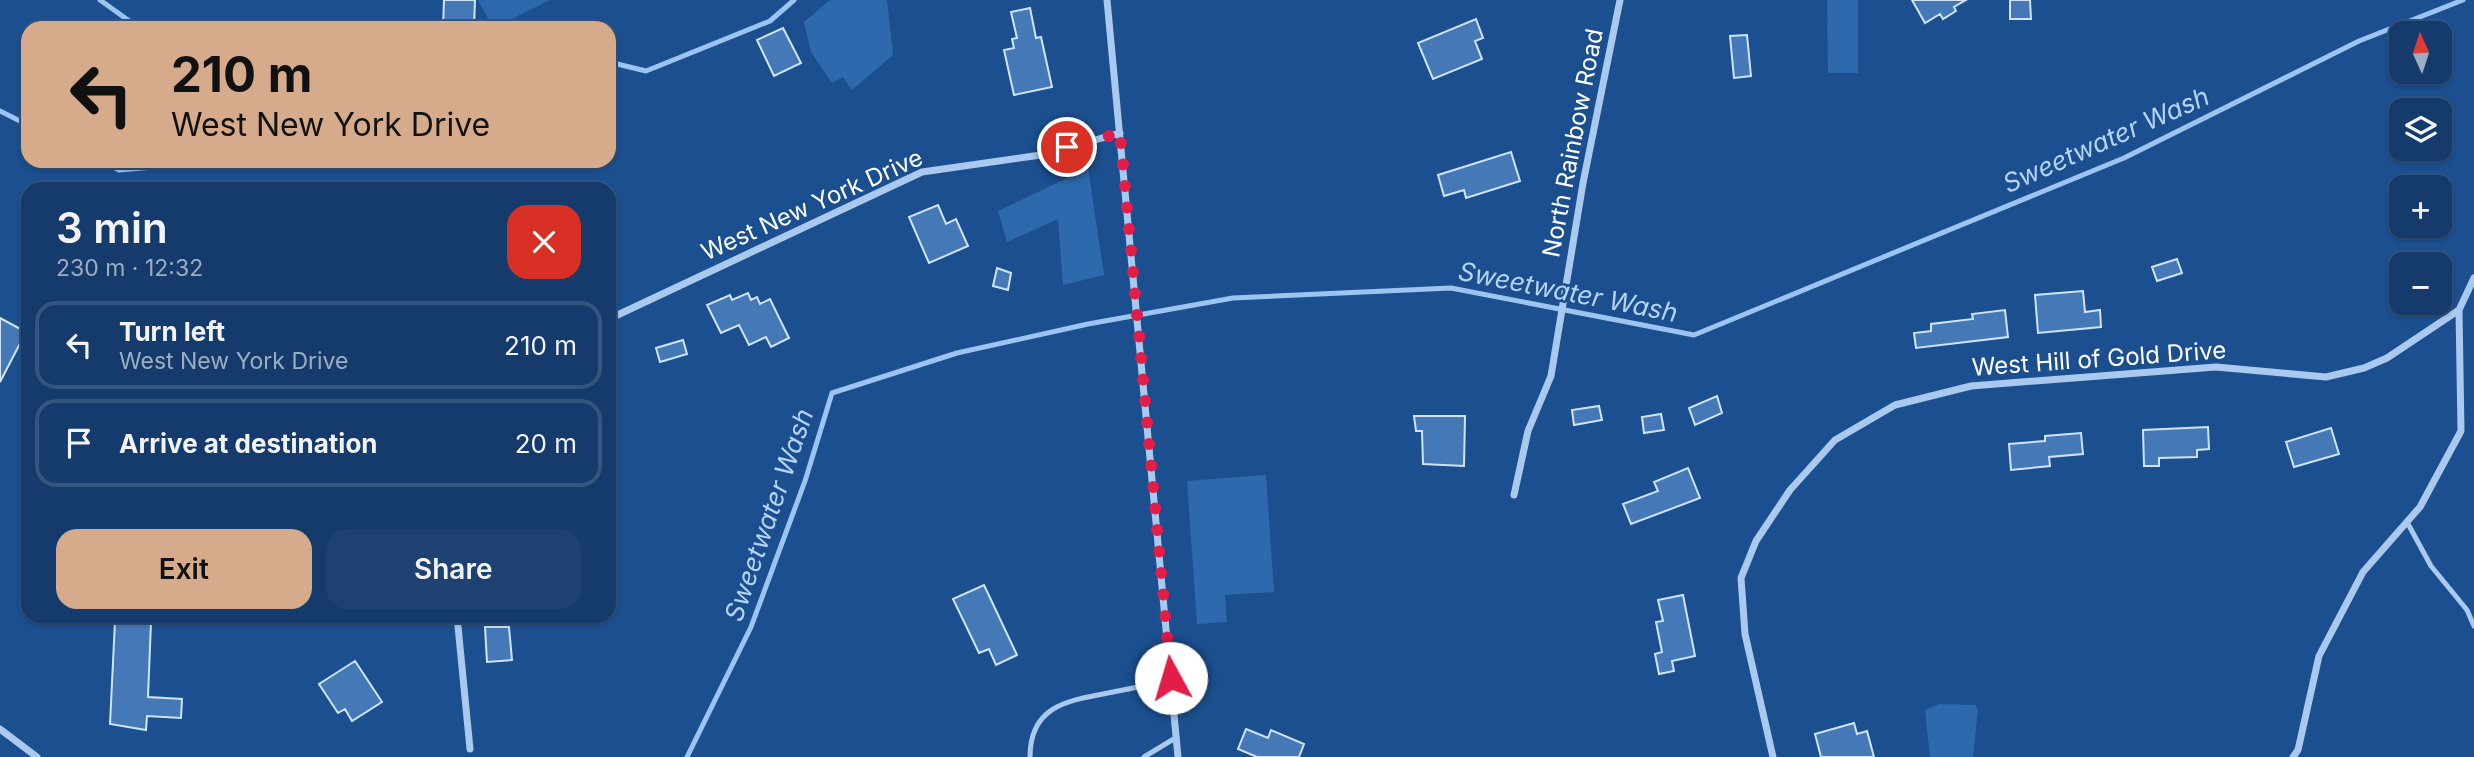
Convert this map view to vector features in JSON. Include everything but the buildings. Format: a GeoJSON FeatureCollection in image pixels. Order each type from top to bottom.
{"type":"FeatureCollection","features":[{"type":"Feature","properties":{"kind":"street"},"geometry":{"type":"LineString","coordinates":[[1107,0],[1178,757]]}},
{"type":"Feature","properties":{"kind":"street","name":"North Rainbow Road"},"geometry":{"type":"LineString","coordinates":[[1514,495],[1528,431],[1551,376],[1583,183],[1620,0]]}},
{"type":"Feature","properties":{"kind":"street","name":"West New York Drive"},"geometry":{"type":"LineString","coordinates":[[616,315],[922,172],[1041,155],[1120,133]]}},
{"type":"Feature","properties":{"kind":"street"},"geometry":{"type":"LineString","coordinates":[[2294,757],[2319,656],[2363,572],[2420,506],[2461,431],[2459,310],[2474,278]]}},
{"type":"Feature","properties":{"kind":"street","name":"West Hill of Gold Drive"},"geometry":{"type":"LineString","coordinates":[[1773,757],[1745,634],[1741,579],[1756,541],[1790,490],[1835,440],[1895,405],[1971,386],[2216,367],[2326,377],[2364,368],[2387,358],[2459,310]]}},
{"type":"Feature","properties":{"kind":"street"},"geometry":{"type":"LineString","coordinates":[[458,623],[470,749]]}},
{"type":"Feature","properties":{"kind":"street"},"geometry":{"type":"LineString","coordinates":[[0,729],[37,757]]}},
{"type":"Feature","properties":{"kind":"lane"},"geometry":{"type":"LineString","coordinates":[[2407,522],[2431,566],[2467,610],[2474,626]]}},
{"type":"Feature","properties":{"kind":"lane"},"geometry":{"type":"LineString","coordinates":[[1030,757],[1031,735],[1038,722],[1059,705],[1077,698],[1171,678]]}},
{"type":"Feature","properties":{"kind":"lane"},"geometry":{"type":"LineString","coordinates":[[1144,757],[1177,737]]}},
{"type":"Feature","properties":{"kind":"shaded area"},"geometry":{"type":"Polygon","coordinates":[[[478,0],[550,0],[507,21],[489,21],[478,0]]]}},
{"type":"Feature","properties":{"kind":"shaded area"},"geometry":{"type":"Polygon","coordinates":[[[830,0],[887,0],[893,55],[852,90],[843,77],[832,83],[811,52],[804,22],[830,0]]]}},
{"type":"Feature","properties":{"kind":"shaded area"},"geometry":{"type":"Polygon","coordinates":[[[1827,0],[1858,0],[1858,73],[1828,73],[1827,0]]]}},
{"type":"Feature","properties":{"kind":"shaded area"},"geometry":{"type":"Polygon","coordinates":[[[1088,168],[1104,275],[1063,285],[1058,219],[1007,242],[998,211],[1088,168]]]}},
{"type":"Feature","properties":{"kind":"shaded area"},"geometry":{"type":"Polygon","coordinates":[[[1266,475],[1274,592],[1225,595],[1227,622],[1197,624],[1187,481],[1266,475]]]}},
{"type":"Feature","properties":{"kind":"shaded area"},"geometry":{"type":"Polygon","coordinates":[[[1939,704],[1975,705],[1978,709],[1973,757],[1930,757],[1925,710],[1939,704]]]}},
{"type":"Feature","properties":{"kind":"waterway"},"geometry":{"type":"LineString","coordinates":[[100,0],[129,21]]}},
{"type":"Feature","properties":{"kind":"waterway"},"geometry":{"type":"LineString","coordinates":[[616,64],[646,71],[770,21],[794,0]]}},
{"type":"Feature","properties":{"kind":"waterway","name":"Sweetwater Wash"},"geometry":{"type":"LineString","coordinates":[[687,757],[751,627],[805,481],[832,393],[957,353],[1088,324],[1233,298],[1451,288],[1694,335],[2124,158],[2359,41],[2463,0]]}},
{"type":"Feature","properties":{"kind":"waterway"},"geometry":{"type":"LineString","coordinates":[[0,111],[21,122]]}},
{"type":"Feature","properties":{"kind":"waterway"},"geometry":{"type":"LineString","coordinates":[[115,168],[142,168]]}},
{"type":"Feature","properties":{"kind":"route"},"geometry":{"type":"LineString","coordinates":[[1067,147],[1120,133],[1171,678]]}}]}
